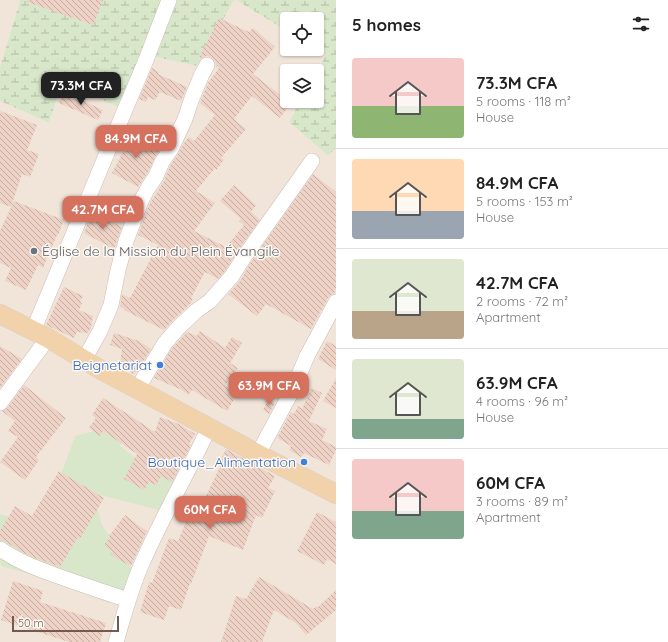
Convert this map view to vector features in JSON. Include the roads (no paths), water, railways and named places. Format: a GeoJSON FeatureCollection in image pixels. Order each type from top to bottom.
{"type":"FeatureCollection","features":[{"type":"Feature","properties":{"kind":"main road"},"geometry":{"type":"LineString","coordinates":[[0,314],[209,428],[336,494]]}},
{"type":"Feature","properties":{"kind":"street"},"geometry":{"type":"LineString","coordinates":[[0,403],[41,335],[124,112],[169,0]]}},
{"type":"Feature","properties":{"kind":"street"},"geometry":{"type":"LineString","coordinates":[[84,360],[100,331],[111,306],[118,270],[126,241],[141,201],[156,176],[162,162],[171,149],[207,65]]}},
{"type":"Feature","properties":{"kind":"street"},"geometry":{"type":"LineString","coordinates":[[137,389],[165,343],[196,311],[210,301],[232,276],[312,161]]}},
{"type":"Feature","properties":{"kind":"street"},"geometry":{"type":"LineString","coordinates":[[258,454],[294,387],[336,302]]}},
{"type":"Feature","properties":{"kind":"street"},"geometry":{"type":"LineString","coordinates":[[116,642],[128,600],[145,556],[209,428]]}},
{"type":"Feature","properties":{"kind":"street"},"geometry":{"type":"LineString","coordinates":[[0,549],[11,557],[29,565],[78,584],[128,600]]}},
{"type":"Feature","properties":{"kind":"place","name":"Église de la Mission du Plein Évangile"},"geometry":{"type":"Point","coordinates":[34,251]}},
{"type":"Feature","properties":{"kind":"place","name":"Beignetariat"},"geometry":{"type":"Point","coordinates":[160,365]}},
{"type":"Feature","properties":{"kind":"place","name":"Boutique_Alimentation"},"geometry":{"type":"Point","coordinates":[304,462]}}]}
